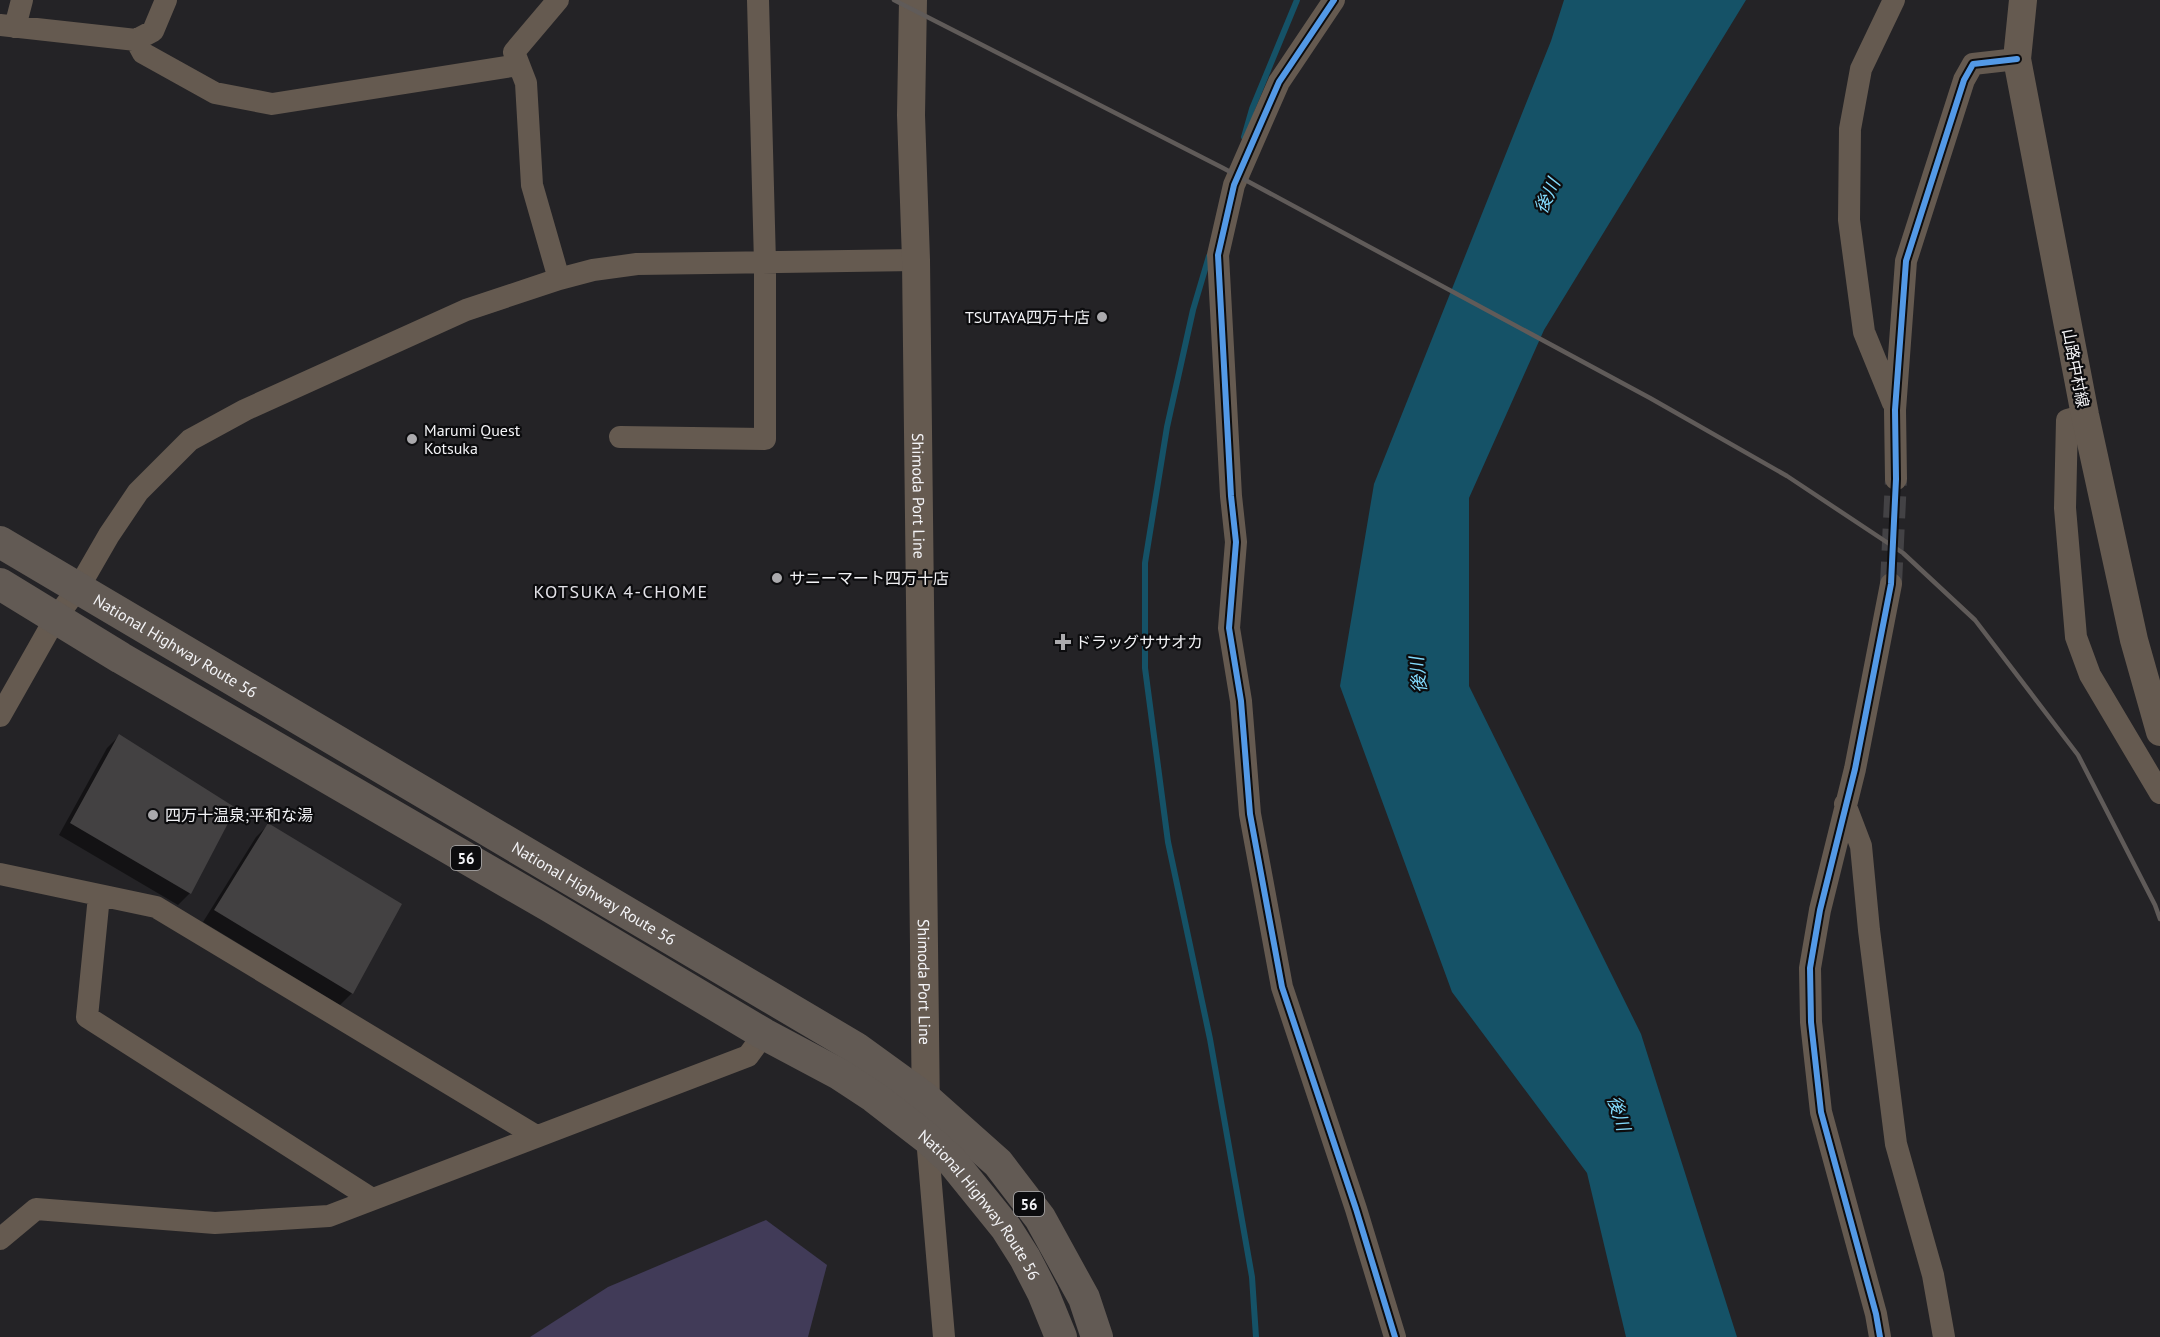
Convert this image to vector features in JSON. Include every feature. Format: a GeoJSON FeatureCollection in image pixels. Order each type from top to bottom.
{"type":"FeatureCollection","features":[{"type":"Feature","properties":{"kind":"highway","name":"National Highway Route 56"},"geometry":{"type":"LineString","coordinates":[[0,542],[856,1048],[925,1098],[998,1163],[1040,1218],[1084,1298],[1097,1337]]}},
{"type":"Feature","properties":{"kind":"highway","name":"National Highway Route 56"},"geometry":{"type":"LineString","coordinates":[[0,584],[55,619],[549,906],[764,1034],[839,1074],[874,1097],[927,1138],[951,1160],[1006,1228],[1043,1293],[1060,1337]]}},
{"type":"Feature","properties":{"kind":"main road","name":"Shimoda Port Line"},"geometry":{"type":"LineString","coordinates":[[913,0],[911,114],[916,260],[927,1138]]}},
{"type":"Feature","properties":{"kind":"main road","name":"山路中村線"},"geometry":{"type":"LineString","coordinates":[[2023,0],[2017,59],[2085,415],[2134,640],[2160,732]]}},
{"type":"Feature","properties":{"kind":"street"},"geometry":{"type":"LineString","coordinates":[[22,0],[7,26],[136,40],[153,30],[166,0]]}},
{"type":"Feature","properties":{"kind":"street"},"geometry":{"type":"LineString","coordinates":[[558,0],[514,52],[526,82],[532,185],[559,279]]}},
{"type":"Feature","properties":{"kind":"street"},"geometry":{"type":"LineString","coordinates":[[620,437],[765,439],[765,262],[758,0]]}},
{"type":"Feature","properties":{"kind":"street"},"geometry":{"type":"LineString","coordinates":[[1335,0],[1279,82],[1234,185],[1218,255],[1231,496],[1236,542],[1229,628],[1241,701],[1250,814],[1282,987],[1395,1337]]}},
{"type":"Feature","properties":{"kind":"street"},"geometry":{"type":"LineString","coordinates":[[1894,0],[1861,69],[1850,129],[1849,220],[1864,332],[1895,410]]}},
{"type":"Feature","properties":{"kind":"street"},"geometry":{"type":"LineString","coordinates":[[136,40],[143,53],[215,93],[272,104],[518,65]]}},
{"type":"Feature","properties":{"kind":"street"},"geometry":{"type":"LineString","coordinates":[[1896,479],[1895,410],[1906,261],[1964,80],[1972,64],[2017,59]]}},
{"type":"Feature","properties":{"kind":"street"},"geometry":{"type":"LineString","coordinates":[[0,716],[55,619],[79,587],[109,535],[138,492],[189,440],[245,410],[466,310],[593,270],[637,264],[916,260]]}},
{"type":"Feature","properties":{"kind":"street"},"geometry":{"type":"LineString","coordinates":[[2085,415],[2067,420],[2066,508],[2076,637],[2090,675],[2160,793]]}},
{"type":"Feature","properties":{"kind":"street"},"geometry":{"type":"LineString","coordinates":[[1880,1337],[1876,1314],[1821,1112],[1811,1022],[1810,968],[1820,910],[1855,768],[1891,584]]}},
{"type":"Feature","properties":{"kind":"street"},"geometry":{"type":"LineString","coordinates":[[1845,804],[1861,846],[1869,930],[1896,1144],[1933,1275],[1944,1337]]}},
{"type":"Feature","properties":{"kind":"street"},"geometry":{"type":"LineString","coordinates":[[0,874],[156,907],[536,1137]]}},
{"type":"Feature","properties":{"kind":"street"},"geometry":{"type":"LineString","coordinates":[[99,896],[87,1017],[372,1198]]}},
{"type":"Feature","properties":{"kind":"street"},"geometry":{"type":"LineString","coordinates":[[0,1239],[36,1209],[215,1223],[329,1216],[748,1056],[764,1034]]}},
{"type":"Feature","properties":{"kind":"street"},"geometry":{"type":"LineString","coordinates":[[927,1138],[944,1337]]}},
{"type":"Feature","properties":{"kind":"shaded area"},"geometry":{"type":"Polygon","coordinates":[[[766,1220],[827,1265],[808,1337],[530,1337],[608,1287],[766,1220]]]}},
{"type":"Feature","properties":{"kind":"water","name":"後川"},"geometry":{"type":"Polygon","coordinates":[[[1564,0],[1746,0],[1544,330],[1469,498],[1469,686],[1641,1034],[1737,1337],[1626,1337],[1587,1173],[1452,992],[1340,686],[1374,484],[1551,41],[1564,0]]]}},
{"type":"Feature","properties":{"kind":"building","name":"四万十温泉;平和な湯"},"geometry":{"type":"Polygon","coordinates":[[[119,734],[236,808],[191,894],[70,823],[119,734]]]}},
{"type":"Feature","properties":{"kind":"building"},"geometry":{"type":"Polygon","coordinates":[[[268,823],[402,904],[353,994],[214,910],[268,823]]]}},
{"type":"Feature","properties":{"kind":"waterway"},"geometry":{"type":"LineString","coordinates":[[1244,137],[1252,109],[1297,0]]}},
{"type":"Feature","properties":{"kind":"waterway"},"geometry":{"type":"LineString","coordinates":[[1209,256],[1193,310],[1167,427],[1145,563],[1145,668],[1168,842],[1210,1039],[1252,1277],[1256,1337]]}},
{"type":"Feature","properties":{"kind":"tunnel"},"geometry":{"type":"LineString","coordinates":[[1891,584],[1896,479]]}},
{"type":"Feature","properties":{"kind":"railway"},"geometry":{"type":"LineString","coordinates":[[894,0],[1223,168],[1650,398],[1787,476],[1903,553],[1975,620],[2078,755],[2160,919]]}},
{"type":"Feature","properties":{"kind":"cycle path"},"geometry":{"type":"LineString","coordinates":[[1334,0],[1279,82],[1234,185],[1218,255],[1231,496],[1236,542],[1229,628],[1241,701],[1250,814],[1282,987],[1356,1209],[1395,1337]]}},
{"type":"Feature","properties":{"kind":"cycle path"},"geometry":{"type":"LineString","coordinates":[[1880,1337],[1876,1314],[1821,1112],[1811,1022],[1810,968],[1820,910],[1855,769],[1891,584],[1896,479],[1895,410],[1906,261],[1964,80],[1973,64],[2017,59]]}},
{"type":"Feature","properties":{"kind":"place","name":"TSUTAYA四万十店"},"geometry":{"type":"Point","coordinates":[1102,317]}},
{"type":"Feature","properties":{"kind":"place","name":"Marumi Quest Kotsuka"},"geometry":{"type":"Point","coordinates":[412,439]}},
{"type":"Feature","properties":{"kind":"place","name":"サニーマート四万十店"},"geometry":{"type":"Point","coordinates":[777,578]}},
{"type":"Feature","properties":{"kind":"place","name":"ドラッグササオカ"},"geometry":{"type":"Point","coordinates":[1063,642]}},
{"type":"Feature","properties":{"kind":"place","name":"四万十温泉;平和な湯"},"geometry":{"type":"Point","coordinates":[153,815]}},
{"type":"Feature","properties":{"kind":"district","name":"KOTSUKA 4-CHOME"},"geometry":{"type":"Point","coordinates":[621,591]}}]}
